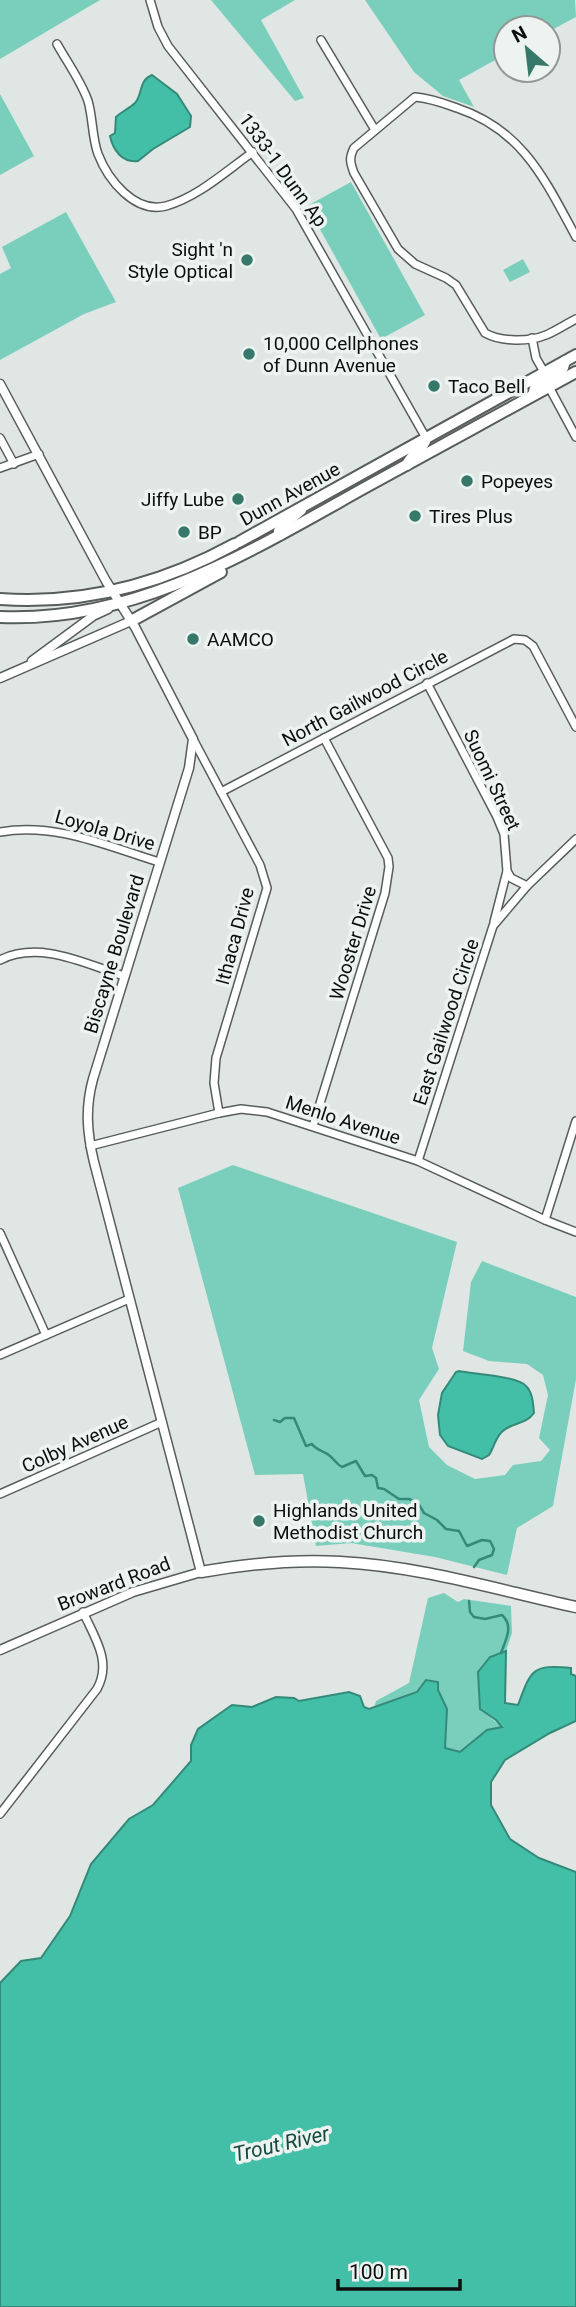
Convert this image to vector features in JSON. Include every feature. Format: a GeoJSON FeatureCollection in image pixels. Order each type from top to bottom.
{"type":"FeatureCollection","features":[{"type":"Feature","properties":{"kind":"main road","name":"Dunn Avenue"},"geometry":{"type":"LineString","coordinates":[[0,599],[41,600],[113,592],[189,568],[571,358]]}},
{"type":"Feature","properties":{"kind":"main road"},"geometry":{"type":"LineString","coordinates":[[549,387],[549,380],[563,369],[571,358]]}},
{"type":"Feature","properties":{"kind":"main road"},"geometry":{"type":"LineString","coordinates":[[533,395],[537,385],[545,379],[544,372]]}},
{"type":"Feature","properties":{"kind":"main road","name":"Dunn Avenue"},"geometry":{"type":"LineString","coordinates":[[0,617],[82,613],[188,581],[258,547],[576,372]]}},
{"type":"Feature","properties":{"kind":"main road"},"geometry":{"type":"LineString","coordinates":[[407,465],[410,457],[424,445],[426,438]]}},
{"type":"Feature","properties":{"kind":"main road"},"geometry":{"type":"LineString","coordinates":[[280,535],[279,531],[283,525],[299,513],[303,506]]}},
{"type":"Feature","properties":{"kind":"main road"},"geometry":{"type":"LineString","coordinates":[[131,621],[246,558],[258,547]]}},
{"type":"Feature","properties":{"kind":"main road","name":"Broward Road"},"geometry":{"type":"LineString","coordinates":[[201,1572],[279,1562],[364,1564],[426,1573],[576,1607]]}},
{"type":"Feature","properties":{"kind":"street","name":"1333-1 Dunn Ap"},"geometry":{"type":"LineString","coordinates":[[150,0],[158,27],[168,46],[296,209],[426,438]]}},
{"type":"Feature","properties":{"kind":"street"},"geometry":{"type":"LineString","coordinates":[[321,40],[375,130]]}},
{"type":"Feature","properties":{"kind":"street"},"geometry":{"type":"LineString","coordinates":[[57,44],[88,102],[98,154],[117,186],[130,198],[154,208],[166,206],[205,187],[253,152]]}},
{"type":"Feature","properties":{"kind":"street"},"geometry":{"type":"LineString","coordinates":[[576,237],[526,153],[512,138],[486,119],[426,98],[415,97],[355,148],[350,156],[350,162],[398,249],[415,264],[456,285],[485,333],[504,339],[532,338],[545,336],[576,319]]}},
{"type":"Feature","properties":{"kind":"street"},"geometry":{"type":"LineString","coordinates":[[532,338],[536,358],[544,372]]}},
{"type":"Feature","properties":{"kind":"street"},"geometry":{"type":"LineString","coordinates":[[0,384],[193,739]]}},
{"type":"Feature","properties":{"kind":"street"},"geometry":{"type":"LineString","coordinates":[[549,387],[576,438]]}},
{"type":"Feature","properties":{"kind":"street"},"geometry":{"type":"LineString","coordinates":[[0,438],[14,464]]}},
{"type":"Feature","properties":{"kind":"street"},"geometry":{"type":"LineString","coordinates":[[0,468],[39,454]]}},
{"type":"Feature","properties":{"kind":"street"},"geometry":{"type":"LineString","coordinates":[[0,678],[24,666],[93,616],[120,603]]}},
{"type":"Feature","properties":{"kind":"street"},"geometry":{"type":"LineString","coordinates":[[24,666],[50,658],[131,621]]}},
{"type":"Feature","properties":{"kind":"street","name":"North Gailwood Circle"},"geometry":{"type":"LineString","coordinates":[[221,792],[509,640],[525,640],[535,650],[576,727]]}},
{"type":"Feature","properties":{"kind":"street","name":"Suomi Street"},"geometry":{"type":"LineString","coordinates":[[427,683],[497,817],[503,834],[507,871]]}},
{"type":"Feature","properties":{"kind":"street","name":"Wooster Drive"},"geometry":{"type":"LineString","coordinates":[[313,1126],[385,893],[389,867],[387,858],[324,738]]}},
{"type":"Feature","properties":{"kind":"street","name":"Ithaca Drive"},"geometry":{"type":"LineString","coordinates":[[193,739],[260,865],[267,888],[216,1058],[214,1083],[219,1112]]}},
{"type":"Feature","properties":{"kind":"street","name":"Biscayne Boulevard"},"geometry":{"type":"LineString","coordinates":[[193,739],[189,768],[89,1094],[87,1122],[90,1146],[201,1572]]}},
{"type":"Feature","properties":{"kind":"street","name":"Loyola Drive"},"geometry":{"type":"LineString","coordinates":[[0,832],[23,829],[53,830],[159,862]]}},
{"type":"Feature","properties":{"kind":"street","name":"East Gailwood Circle"},"geometry":{"type":"LineString","coordinates":[[418,1161],[493,926],[527,886],[576,839]]}},
{"type":"Feature","properties":{"kind":"street"},"geometry":{"type":"LineString","coordinates":[[507,871],[511,878],[527,886]]}},
{"type":"Feature","properties":{"kind":"street"},"geometry":{"type":"LineString","coordinates":[[493,926],[507,871]]}},
{"type":"Feature","properties":{"kind":"street"},"geometry":{"type":"LineString","coordinates":[[0,960],[14,954],[38,951],[124,976]]}},
{"type":"Feature","properties":{"kind":"street","name":"Menlo Avenue"},"geometry":{"type":"LineString","coordinates":[[90,1146],[219,1112],[253,1109],[418,1161],[576,1232]]}},
{"type":"Feature","properties":{"kind":"street"},"geometry":{"type":"LineString","coordinates":[[545,1220],[576,1121]]}},
{"type":"Feature","properties":{"kind":"street"},"geometry":{"type":"LineString","coordinates":[[0,1233],[46,1335]]}},
{"type":"Feature","properties":{"kind":"street"},"geometry":{"type":"LineString","coordinates":[[0,1355],[129,1299]]}},
{"type":"Feature","properties":{"kind":"street","name":"Colby Avenue"},"geometry":{"type":"LineString","coordinates":[[0,1494],[162,1422]]}},
{"type":"Feature","properties":{"kind":"street","name":"Broward Road"},"geometry":{"type":"LineString","coordinates":[[0,1650],[133,1592],[201,1572]]}},
{"type":"Feature","properties":{"kind":"street"},"geometry":{"type":"LineString","coordinates":[[0,1814],[103,1679],[103,1657],[83,1612]]}},
{"type":"Feature","properties":{"kind":"shaded area"},"geometry":{"type":"Polygon","coordinates":[[[0,0],[100,0],[0,59],[0,0]]]}},
{"type":"Feature","properties":{"kind":"shaded area"},"geometry":{"type":"Polygon","coordinates":[[[211,0],[295,0],[261,20],[304,98],[295,101],[211,0]]]}},
{"type":"Feature","properties":{"kind":"shaded area"},"geometry":{"type":"Polygon","coordinates":[[[365,0],[575,0],[576,17],[562,24],[562,14],[492,14],[492,62],[459,80],[474,107],[443,96],[414,72],[365,0]]]}},
{"type":"Feature","properties":{"kind":"shaded area"},"geometry":{"type":"Polygon","coordinates":[[[0,94],[34,156],[0,175],[0,94]]]}},
{"type":"Feature","properties":{"kind":"shaded area"},"geometry":{"type":"Polygon","coordinates":[[[351,182],[425,315],[381,339],[307,206],[351,182]]]}},
{"type":"Feature","properties":{"kind":"shaded area"},"geometry":{"type":"Polygon","coordinates":[[[66,212],[116,302],[84,314],[0,360],[0,274],[11,268],[2,247],[66,212]]]}},
{"type":"Feature","properties":{"kind":"shaded area"},"geometry":{"type":"Polygon","coordinates":[[[523,259],[530,272],[510,282],[503,270],[523,259]]]}},
{"type":"Feature","properties":{"kind":"shaded area"},"geometry":{"type":"Polygon","coordinates":[[[233,1165],[457,1242],[432,1348],[439,1369],[419,1400],[429,1447],[447,1465],[475,1479],[505,1475],[513,1465],[541,1461],[550,1450],[539,1438],[548,1395],[543,1375],[527,1364],[489,1361],[463,1351],[471,1282],[482,1261],[576,1297],[576,1379],[553,1506],[517,1528],[507,1575],[435,1557],[351,1543],[316,1546],[303,1474],[255,1475],[178,1188],[233,1165]]]}},
{"type":"Feature","properties":{"kind":"shaded area"},"geometry":{"type":"Polygon","coordinates":[[[444,1593],[458,1602],[464,1599],[511,1606],[512,1633],[506,1651],[490,1657],[480,1709],[502,1727],[487,1731],[460,1752],[445,1748],[447,1709],[437,1682],[426,1680],[417,1692],[374,1708],[376,1701],[409,1683],[428,1598],[444,1593]]]}},
{"type":"Feature","properties":{"kind":"water"},"geometry":{"type":"Polygon","coordinates":[[[152,75],[177,94],[191,116],[190,127],[138,161],[127,160],[116,151],[110,136],[115,133],[116,117],[135,103],[143,84],[152,75]]]}},
{"type":"Feature","properties":{"kind":"water"},"geometry":{"type":"Polygon","coordinates":[[[459,1371],[514,1380],[526,1386],[531,1395],[534,1413],[526,1420],[504,1430],[489,1455],[482,1459],[448,1446],[440,1435],[438,1415],[442,1393],[459,1371]]]}},
{"type":"Feature","properties":{"kind":"water","name":"Trout River"},"geometry":{"type":"Polygon","coordinates":[[[506,1651],[505,1703],[518,1705],[530,1677],[541,1669],[571,1668],[571,1674],[576,1676],[576,1721],[505,1760],[491,1782],[491,1805],[510,1839],[539,1858],[576,1872],[576,2307],[0,2307],[0,1983],[21,1961],[41,1958],[70,1916],[91,1864],[129,1819],[153,1805],[191,1761],[191,1745],[198,1729],[232,1705],[252,1707],[276,1697],[299,1701],[349,1692],[360,1696],[364,1707],[369,1709],[417,1692],[426,1680],[438,1682],[438,1690],[447,1709],[445,1748],[460,1752],[487,1730],[502,1727],[480,1709],[478,1672],[490,1657],[506,1651]]]}},
{"type":"Feature","properties":{"kind":"waterway"},"geometry":{"type":"LineString","coordinates":[[274,1420],[280,1422],[285,1418],[294,1418],[306,1446],[312,1444],[342,1467],[356,1461],[365,1476],[372,1475],[376,1478],[378,1488],[399,1499],[418,1503],[424,1513],[446,1529],[459,1531],[467,1546],[482,1540],[490,1541],[494,1549],[492,1555],[479,1560],[474,1567]]}},
{"type":"Feature","properties":{"kind":"waterway"},"geometry":{"type":"LineString","coordinates":[[469,1601],[470,1612],[474,1617],[485,1619],[502,1615],[506,1619],[508,1633],[501,1653]]}},
{"type":"Feature","properties":{"kind":"place","name":"Sight 'n Style Optical"},"geometry":{"type":"Point","coordinates":[247,260]}},
{"type":"Feature","properties":{"kind":"place","name":"10,000 Cellphones of Dunn Avenue"},"geometry":{"type":"Point","coordinates":[249,354]}},
{"type":"Feature","properties":{"kind":"place","name":"Taco Bell"},"geometry":{"type":"Point","coordinates":[434,386]}},
{"type":"Feature","properties":{"kind":"place","name":"Popeyes"},"geometry":{"type":"Point","coordinates":[467,481]}},
{"type":"Feature","properties":{"kind":"place","name":"Jiffy Lube"},"geometry":{"type":"Point","coordinates":[238,499]}},
{"type":"Feature","properties":{"kind":"place","name":"Tires Plus"},"geometry":{"type":"Point","coordinates":[415,516]}},
{"type":"Feature","properties":{"kind":"place","name":"BP"},"geometry":{"type":"Point","coordinates":[184,532]}},
{"type":"Feature","properties":{"kind":"place","name":"AAMCO"},"geometry":{"type":"Point","coordinates":[193,639]}},
{"type":"Feature","properties":{"kind":"place","name":"Highlands United Methodist Church"},"geometry":{"type":"Point","coordinates":[259,1521]}}]}
